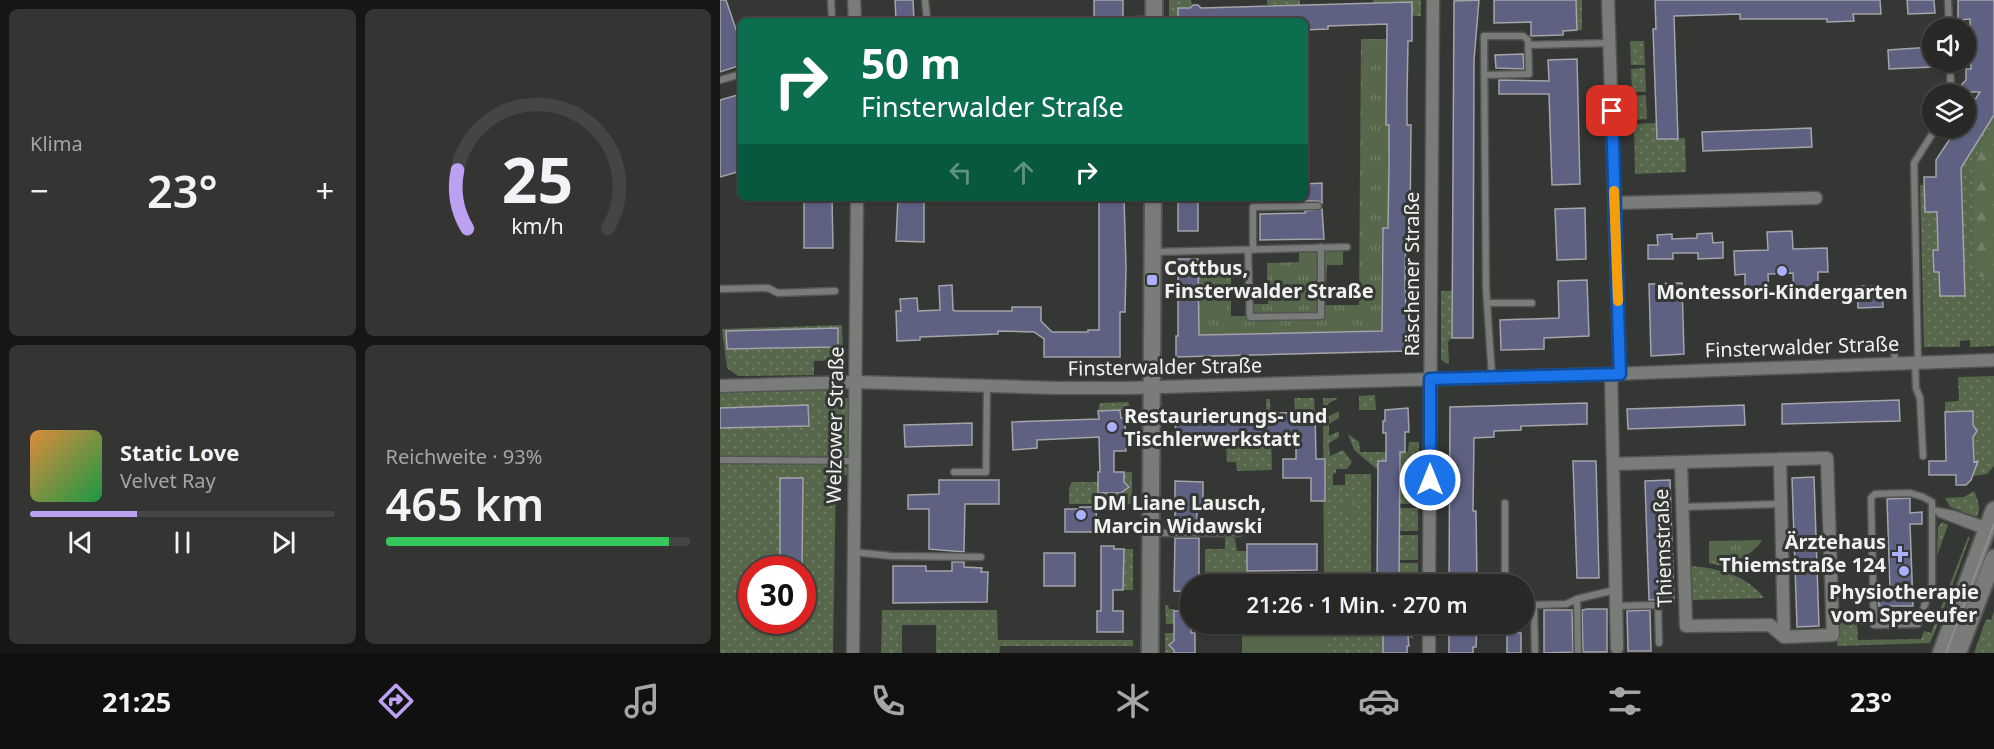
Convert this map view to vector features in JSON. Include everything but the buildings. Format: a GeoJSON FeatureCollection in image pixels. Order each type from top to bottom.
{"type":"FeatureCollection","features":[{"type":"Feature","properties":{"kind":"street"},"geometry":{"type":"LineString","coordinates":[[854,0],[855,18]]}},
{"type":"Feature","properties":{"kind":"street"},"geometry":{"type":"LineString","coordinates":[[1154,0],[1154,18]]}},
{"type":"Feature","properties":{"kind":"street","name":"Räschener Straße"},"geometry":{"type":"LineString","coordinates":[[1429,574],[1433,0]]}},
{"type":"Feature","properties":{"kind":"street"},"geometry":{"type":"LineString","coordinates":[[1608,0],[1615,203],[1613,301],[1616,374],[1613,464],[1617,648]]}},
{"type":"Feature","properties":{"kind":"street"},"geometry":{"type":"LineString","coordinates":[[1615,203],[1816,198]]}},
{"type":"Feature","properties":{"kind":"street","name":"Welzower Straße"},"geometry":{"type":"LineString","coordinates":[[853,653],[857,201]]}},
{"type":"Feature","properties":{"kind":"street"},"geometry":{"type":"LineString","coordinates":[[1150,653],[1153,201]]}},
{"type":"Feature","properties":{"kind":"street","name":"Finsterwalder Straße"},"geometry":{"type":"LineString","coordinates":[[720,386],[855,382],[1080,388],[1151,387],[1616,374],[1994,360]]}},
{"type":"Feature","properties":{"kind":"street","name":"Thiemstraße"},"geometry":{"type":"LineString","coordinates":[[1613,464],[1780,459],[1827,458],[1833,635],[1784,637],[1770,625],[1686,626],[1681,462]]}},
{"type":"Feature","properties":{"kind":"street"},"geometry":{"type":"LineString","coordinates":[[1780,459],[1784,637]]}},
{"type":"Feature","properties":{"kind":"street"},"geometry":{"type":"LineString","coordinates":[[1941,653],[1990,523]]}},
{"type":"Feature","properties":{"kind":"street"},"geometry":{"type":"LineString","coordinates":[[1958,653],[1994,558]]}},
{"type":"Feature","properties":{"kind":"street"},"geometry":{"type":"LineString","coordinates":[[1429,634],[1429,653]]}},
{"type":"Feature","properties":{"kind":"lane"},"geometry":{"type":"LineString","coordinates":[[831,0],[832,18]]}},
{"type":"Feature","properties":{"kind":"lane"},"geometry":{"type":"LineString","coordinates":[[925,0],[927,18]]}},
{"type":"Feature","properties":{"kind":"lane"},"geometry":{"type":"LineString","coordinates":[[1948,0],[1949,18]]}},
{"type":"Feature","properties":{"kind":"lane"},"geometry":{"type":"LineString","coordinates":[[1485,75],[1529,74],[1528,40],[1523,36],[1484,36],[1487,303],[1492,377]]}},
{"type":"Feature","properties":{"kind":"lane"},"geometry":{"type":"LineString","coordinates":[[1528,45],[1610,43]]}},
{"type":"Feature","properties":{"kind":"lane"},"geometry":{"type":"LineString","coordinates":[[720,80],[738,75]]}},
{"type":"Feature","properties":{"kind":"lane"},"geometry":{"type":"LineString","coordinates":[[1923,456],[1920,398],[1916,388],[1914,163],[1930,138]]}},
{"type":"Feature","properties":{"kind":"lane"},"geometry":{"type":"LineString","coordinates":[[1318,206],[1253,207],[1250,250],[1250,317],[1321,316],[1321,247]]}},
{"type":"Feature","properties":{"kind":"lane"},"geometry":{"type":"LineString","coordinates":[[1152,252],[1347,247]]}},
{"type":"Feature","properties":{"kind":"lane"},"geometry":{"type":"LineString","coordinates":[[720,289],[768,288],[778,293],[835,291]]}},
{"type":"Feature","properties":{"kind":"lane"},"geometry":{"type":"LineString","coordinates":[[1487,303],[1532,303]]}},
{"type":"Feature","properties":{"kind":"lane"},"geometry":{"type":"LineString","coordinates":[[1894,348],[1895,363]]}},
{"type":"Feature","properties":{"kind":"lane"},"geometry":{"type":"LineString","coordinates":[[954,472],[986,472],[987,386]]}},
{"type":"Feature","properties":{"kind":"lane"},"geometry":{"type":"LineString","coordinates":[[720,460],[854,461]]}},
{"type":"Feature","properties":{"kind":"lane"},"geometry":{"type":"LineString","coordinates":[[1910,493],[1932,502],[1932,510],[1932,584],[1918,624],[1874,625],[1871,498],[1875,494],[1910,493]]}},
{"type":"Feature","properties":{"kind":"lane"},"geometry":{"type":"LineString","coordinates":[[1505,503],[1505,574]]}},
{"type":"Feature","properties":{"kind":"lane"},"geometry":{"type":"LineString","coordinates":[[1682,507],[1781,504]]}},
{"type":"Feature","properties":{"kind":"lane"},"geometry":{"type":"LineString","coordinates":[[1932,510],[1990,523]]}},
{"type":"Feature","properties":{"kind":"lane"},"geometry":{"type":"LineString","coordinates":[[1932,510],[1954,524],[1990,523]]}},
{"type":"Feature","properties":{"kind":"lane"},"geometry":{"type":"LineString","coordinates":[[1150,533],[1239,533]]}},
{"type":"Feature","properties":{"kind":"lane"},"geometry":{"type":"LineString","coordinates":[[853,552],[981,557]]}},
{"type":"Feature","properties":{"kind":"lane"},"geometry":{"type":"LineString","coordinates":[[1535,653],[1534,605],[1566,604],[1577,599],[1616,590]]}},
{"type":"Feature","properties":{"kind":"lane"},"geometry":{"type":"LineString","coordinates":[[1577,599],[1578,653]]}},
{"type":"Feature","properties":{"kind":"lane"},"geometry":{"type":"LineString","coordinates":[[1616,606],[1658,605],[1659,643]]}},
{"type":"Feature","properties":{"kind":"green space"},"geometry":{"type":"Polygon","coordinates":[[[1169,0],[1191,0],[1192,8],[1178,8],[1178,18],[1169,18],[1169,0]]]}},
{"type":"Feature","properties":{"kind":"green space"},"geometry":{"type":"Polygon","coordinates":[[[1267,0],[1300,0],[1300,5],[1270,6],[1267,5],[1267,0]]]}},
{"type":"Feature","properties":{"kind":"green space"},"geometry":{"type":"Polygon","coordinates":[[[1373,0],[1421,0],[1421,16],[1412,16],[1412,2],[1373,3],[1373,0]]]}},
{"type":"Feature","properties":{"kind":"green space"},"geometry":{"type":"Polygon","coordinates":[[[1576,0],[1582,0],[1582,30],[1577,30],[1576,0]]]}},
{"type":"Feature","properties":{"kind":"green space"},"geometry":{"type":"Polygon","coordinates":[[[1361,39],[1387,39],[1388,228],[1383,228],[1382,280],[1387,331],[1199,335],[1198,268],[1231,268],[1231,316],[1245,316],[1245,304],[1268,304],[1267,263],[1299,262],[1299,251],[1343,250],[1343,265],[1327,265],[1325,305],[1359,305],[1361,39]]]}},
{"type":"Feature","properties":{"kind":"green space"},"geometry":{"type":"Polygon","coordinates":[[[1630,41],[1644,41],[1645,65],[1631,65],[1630,41]]]}},
{"type":"Feature","properties":{"kind":"green space"},"geometry":{"type":"Polygon","coordinates":[[[1645,68],[1646,92],[1632,92],[1631,69],[1645,68]]]}},
{"type":"Feature","properties":{"kind":"green space"},"geometry":{"type":"Polygon","coordinates":[[[1646,95],[1647,119],[1633,120],[1632,96],[1646,95]]]}},
{"type":"Feature","properties":{"kind":"green space"},"geometry":{"type":"Polygon","coordinates":[[[1994,115],[1994,346],[1970,347],[1970,340],[1960,341],[1960,347],[1924,347],[1920,185],[1937,184],[1938,250],[1933,251],[1934,272],[1939,272],[1940,296],[1964,296],[1961,168],[1994,115]]]}},
{"type":"Feature","properties":{"kind":"green space"},"geometry":{"type":"Polygon","coordinates":[[[1656,123],[1657,139],[1685,138],[1686,172],[1635,174],[1634,124],[1656,123]]]}},
{"type":"Feature","properties":{"kind":"green space"},"geometry":{"type":"Polygon","coordinates":[[[1994,123],[1994,279],[1977,276],[1973,242],[1973,170],[1982,142],[1994,123]]]}},
{"type":"Feature","properties":{"kind":"green space"},"geometry":{"type":"Polygon","coordinates":[[[1441,291],[1452,291],[1452,337],[1448,342],[1449,364],[1441,359],[1441,291]]]}},
{"type":"Feature","properties":{"kind":"green space"},"geometry":{"type":"Polygon","coordinates":[[[842,325],[843,360],[814,361],[814,375],[738,376],[727,368],[722,329],[842,325]]]}},
{"type":"Feature","properties":{"kind":"green space"},"geometry":{"type":"Polygon","coordinates":[[[1994,376],[1994,466],[1987,474],[1973,476],[1977,462],[1974,462],[1973,437],[1977,431],[1973,425],[1973,411],[1945,412],[1945,402],[1959,401],[1958,377],[1994,376]]]}},
{"type":"Feature","properties":{"kind":"green space"},"geometry":{"type":"Polygon","coordinates":[[[836,389],[837,399],[849,398],[849,455],[843,458],[720,457],[720,393],[836,389]]]}},
{"type":"Feature","properties":{"kind":"green space"},"geometry":{"type":"Polygon","coordinates":[[[1375,395],[1376,410],[1359,410],[1359,396],[1375,395]]]}},
{"type":"Feature","properties":{"kind":"green space"},"geometry":{"type":"Polygon","coordinates":[[[1294,398],[1314,398],[1315,412],[1295,412],[1294,398]]]}},
{"type":"Feature","properties":{"kind":"green space"},"geometry":{"type":"Polygon","coordinates":[[[1323,398],[1338,398],[1328,404],[1329,416],[1339,411],[1339,418],[1329,424],[1329,436],[1339,431],[1339,437],[1329,443],[1330,456],[1343,450],[1352,462],[1347,469],[1336,469],[1336,473],[1333,474],[1333,485],[1345,485],[1345,474],[1371,474],[1371,574],[1324,574],[1323,398]]]}},
{"type":"Feature","properties":{"kind":"green space"},"geometry":{"type":"Polygon","coordinates":[[[1266,399],[1270,399],[1272,470],[1237,471],[1236,462],[1227,462],[1226,445],[1167,447],[1167,432],[1176,432],[1177,437],[1267,434],[1266,399]]]}},
{"type":"Feature","properties":{"kind":"green space"},"geometry":{"type":"Polygon","coordinates":[[[1128,402],[1131,410],[1098,411],[1100,403],[1128,402]]]}},
{"type":"Feature","properties":{"kind":"green space"},"geometry":{"type":"Polygon","coordinates":[[[1348,434],[1359,442],[1360,452],[1408,452],[1409,442],[1419,442],[1419,476],[1399,476],[1399,461],[1378,461],[1378,470],[1354,450],[1348,434]]]}},
{"type":"Feature","properties":{"kind":"green space"},"geometry":{"type":"Polygon","coordinates":[[[720,464],[842,465],[848,468],[848,475],[836,476],[833,653],[720,653],[720,464]]]}},
{"type":"Feature","properties":{"kind":"green space"},"geometry":{"type":"Polygon","coordinates":[[[1124,472],[1132,472],[1132,504],[1069,504],[1069,488],[1072,482],[1098,482],[1098,493],[1123,493],[1124,472]]]}},
{"type":"Feature","properties":{"kind":"green space"},"geometry":{"type":"Polygon","coordinates":[[[1399,480],[1419,480],[1419,504],[1399,504],[1399,480]]]}},
{"type":"Feature","properties":{"kind":"green space"},"geometry":{"type":"Polygon","coordinates":[[[1974,491],[1979,507],[1977,517],[1950,507],[1945,498],[1964,497],[1974,491]]]}},
{"type":"Feature","properties":{"kind":"green space"},"geometry":{"type":"Polygon","coordinates":[[[1346,498],[1353,498],[1356,514],[1354,518],[1347,518],[1344,514],[1346,498]]]}},
{"type":"Feature","properties":{"kind":"green space"},"geometry":{"type":"Polygon","coordinates":[[[1399,508],[1418,508],[1418,531],[1399,531],[1399,508]]]}},
{"type":"Feature","properties":{"kind":"green space"},"geometry":{"type":"Polygon","coordinates":[[[1942,522],[1948,525],[1937,556],[1938,527],[1942,522]]]}},
{"type":"Feature","properties":{"kind":"green space"},"geometry":{"type":"Polygon","coordinates":[[[1225,535],[1230,535],[1235,539],[1237,551],[1247,551],[1247,574],[1205,574],[1205,549],[1225,549],[1225,535]]]}},
{"type":"Feature","properties":{"kind":"green space"},"geometry":{"type":"Polygon","coordinates":[[[1399,535],[1418,535],[1418,560],[1399,560],[1399,535]]]}},
{"type":"Feature","properties":{"kind":"green space"},"geometry":{"type":"Polygon","coordinates":[[[1968,537],[1970,537],[1941,616],[1938,615],[1968,537]]]}},
{"type":"Feature","properties":{"kind":"green space"},"geometry":{"type":"Polygon","coordinates":[[[1762,540],[1757,547],[1730,568],[1709,563],[1709,541],[1762,540]]]}},
{"type":"Feature","properties":{"kind":"green space"},"geometry":{"type":"Polygon","coordinates":[[[1123,549],[1133,549],[1133,590],[1123,590],[1123,549]]]}},
{"type":"Feature","properties":{"kind":"green space"},"geometry":{"type":"Polygon","coordinates":[[[1399,563],[1418,563],[1418,574],[1399,574],[1399,563]]]}},
{"type":"Feature","properties":{"kind":"green space"},"geometry":{"type":"Polygon","coordinates":[[[1691,566],[1731,574],[1749,584],[1764,598],[1692,600],[1691,566]]]}},
{"type":"Feature","properties":{"kind":"green space"},"geometry":{"type":"Polygon","coordinates":[[[1165,605],[1168,605],[1169,609],[1174,609],[1174,621],[1180,624],[1166,624],[1165,605]]]}},
{"type":"Feature","properties":{"kind":"green space"},"geometry":{"type":"Polygon","coordinates":[[[882,610],[997,610],[998,640],[1133,640],[1133,646],[1000,646],[999,653],[936,653],[936,625],[902,625],[902,653],[881,653],[882,610]]]}},
{"type":"Feature","properties":{"kind":"green space"},"geometry":{"type":"Polygon","coordinates":[[[1994,611],[1994,653],[1974,653],[1986,619],[1991,620],[1994,611]]]}},
{"type":"Feature","properties":{"kind":"green space"},"geometry":{"type":"Polygon","coordinates":[[[1837,623],[1857,623],[1858,640],[1921,639],[1924,631],[1931,633],[1935,623],[1938,624],[1930,643],[1837,646],[1837,623]]]}},
{"type":"Feature","properties":{"kind":"green space"},"geometry":{"type":"Polygon","coordinates":[[[1165,633],[1174,633],[1174,641],[1171,643],[1174,653],[1165,653],[1165,633]]]}},
{"type":"Feature","properties":{"kind":"green space"},"geometry":{"type":"Polygon","coordinates":[[[1242,634],[1324,634],[1324,653],[1242,653],[1242,634]]]}},
{"type":"Feature","properties":{"kind":"green space"},"geometry":{"type":"Polygon","coordinates":[[[1324,634],[1383,634],[1383,653],[1324,653],[1324,634]]]}},
{"type":"Feature","properties":{"kind":"tram line"},"geometry":{"type":"LineString","coordinates":[[1946,653],[1994,524]]}},
{"type":"Feature","properties":{"kind":"slow traffic"},"geometry":{"type":"LineString","coordinates":[[1614,191],[1618,301]]}},
{"type":"Feature","properties":{"kind":"place","name":"Montessori-Kindergarten"},"geometry":{"type":"Point","coordinates":[1782,271]}},
{"type":"Feature","properties":{"kind":"place","name":"Cottbus, Finsterwalder Straße"},"geometry":{"type":"Point","coordinates":[1152,280]}},
{"type":"Feature","properties":{"kind":"place","name":"Restaurierungs- und Tischlerwerkstatt"},"geometry":{"type":"Point","coordinates":[1112,427]}},
{"type":"Feature","properties":{"kind":"place","name":"DM Liane Lausch, Marcin Widawski"},"geometry":{"type":"Point","coordinates":[1081,515]}},
{"type":"Feature","properties":{"kind":"place","name":"Ärztehaus Thiemstraße 124"},"geometry":{"type":"Point","coordinates":[1900,554]}},
{"type":"Feature","properties":{"kind":"place","name":"Physiotherapie vom Spreeufer"},"geometry":{"type":"Point","coordinates":[1904,571]}},
{"type":"Feature","properties":{"kind":"route"},"geometry":{"type":"LineString","coordinates":[[1430,480],[1430,379],[1620,374],[1612,111]]}}]}
